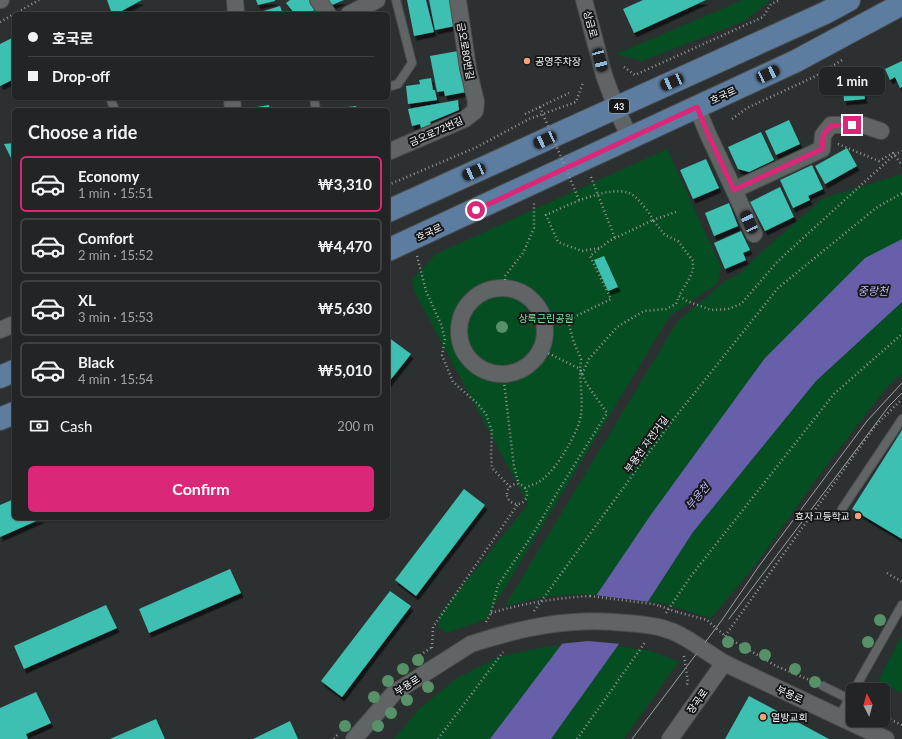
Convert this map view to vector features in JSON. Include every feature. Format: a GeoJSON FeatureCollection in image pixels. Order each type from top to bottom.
{"type":"FeatureCollection","features":[{"type":"Feature","properties":{"kind":"main road","name":"43"},"geometry":{"type":"LineString","coordinates":[[390,210],[825,13],[849,0]]}},
{"type":"Feature","properties":{"kind":"main road","name":"호국로"},"geometry":{"type":"LineString","coordinates":[[390,249],[796,61],[902,4]]}},
{"type":"Feature","properties":{"kind":"main road"},"geometry":{"type":"LineString","coordinates":[[0,377],[12,372]]}},
{"type":"Feature","properties":{"kind":"main road"},"geometry":{"type":"LineString","coordinates":[[0,419],[12,414]]}},
{"type":"Feature","properties":{"kind":"street"},"geometry":{"type":"LineString","coordinates":[[235,0],[236,12]]}},
{"type":"Feature","properties":{"kind":"street"},"geometry":{"type":"LineString","coordinates":[[318,0],[327,12]]}},
{"type":"Feature","properties":{"kind":"street"},"geometry":{"type":"LineString","coordinates":[[353,12],[377,0]]}},
{"type":"Feature","properties":{"kind":"street","name":"금오로80번길"},"geometry":{"type":"LineString","coordinates":[[458,0],[468,68],[476,102]]}},
{"type":"Feature","properties":{"kind":"street","name":"상금로"},"geometry":{"type":"LineString","coordinates":[[584,0],[604,75],[616,108],[630,138]]}},
{"type":"Feature","properties":{"kind":"street","name":"금오로72번길"},"geometry":{"type":"LineString","coordinates":[[390,151],[465,119],[475,111],[476,102]]}},
{"type":"Feature","properties":{"kind":"street"},"geometry":{"type":"LineString","coordinates":[[697,107],[754,234]]}},
{"type":"Feature","properties":{"kind":"street"},"geometry":{"type":"LineString","coordinates":[[734,190],[822,149],[823,135],[831,126],[863,125],[881,132]]}},
{"type":"Feature","properties":{"kind":"street"},"geometry":{"type":"LineString","coordinates":[[495,288],[505,288],[522,293],[530,298],[536,305],[541,313],[544,327],[544,341],[535,357],[521,369],[503,373],[493,372],[475,364],[463,349],[459,330],[460,320],[470,303],[485,291],[495,288]]}},
{"type":"Feature","properties":{"kind":"street"},"geometry":{"type":"LineString","coordinates":[[0,330],[12,325]]}},
{"type":"Feature","properties":{"kind":"street","name":"부용로"},"geometry":{"type":"LineString","coordinates":[[354,739],[394,693],[471,644],[542,625],[585,620],[641,624],[666,629],[684,637],[724,663],[886,739]]}},
{"type":"Feature","properties":{"kind":"street","name":"장곡로"},"geometry":{"type":"LineString","coordinates":[[670,739],[724,663]]}},
{"type":"Feature","properties":{"kind":"lane"},"geometry":{"type":"LineString","coordinates":[[390,86],[398,84],[412,63],[396,0]]}},
{"type":"Feature","properties":{"kind":"lane"},"geometry":{"type":"LineString","coordinates":[[842,509],[902,419]]}},
{"type":"Feature","properties":{"kind":"lane"},"geometry":{"type":"LineString","coordinates":[[858,683],[902,605]]}},
{"type":"Feature","properties":{"kind":"lane"},"geometry":{"type":"LineString","coordinates":[[823,686],[846,696]]}},
{"type":"Feature","properties":{"kind":"lane"},"geometry":{"type":"LineString","coordinates":[[840,718],[846,708]]}},
{"type":"Feature","properties":{"kind":"path"},"geometry":{"type":"LineString","coordinates":[[18,12],[39,0]]}},
{"type":"Feature","properties":{"kind":"path"},"geometry":{"type":"LineString","coordinates":[[624,67],[635,75],[763,17],[771,4],[780,0]]}},
{"type":"Feature","properties":{"kind":"path"},"geometry":{"type":"LineString","coordinates":[[0,22],[12,15]]}},
{"type":"Feature","properties":{"kind":"path"},"geometry":{"type":"LineString","coordinates":[[390,184],[477,147],[529,119],[576,102],[583,83]]}},
{"type":"Feature","properties":{"kind":"path"},"geometry":{"type":"LineString","coordinates":[[525,114],[569,93]]}},
{"type":"Feature","properties":{"kind":"path"},"geometry":{"type":"LineString","coordinates":[[540,107],[579,200]]}},
{"type":"Feature","properties":{"kind":"path"},"geometry":{"type":"LineString","coordinates":[[837,143],[879,161],[893,153],[902,165]]}},
{"type":"Feature","properties":{"kind":"path"},"geometry":{"type":"LineString","coordinates":[[679,296],[687,301],[711,310],[728,309],[741,304],[778,261],[894,155],[902,151]]}},
{"type":"Feature","properties":{"kind":"path"},"geometry":{"type":"LineString","coordinates":[[591,176],[615,238]]}},
{"type":"Feature","properties":{"kind":"path"},"geometry":{"type":"LineString","coordinates":[[582,374],[589,359],[617,328],[644,311],[666,309],[676,304],[693,270],[693,261],[678,242],[665,235],[636,198],[629,192],[608,191],[579,200],[546,215],[558,242],[582,251],[599,248]]}},
{"type":"Feature","properties":{"kind":"path","name":"부용천 자전거길"},"geometry":{"type":"LineString","coordinates":[[529,617],[669,425],[778,288],[876,208],[902,193]]}},
{"type":"Feature","properties":{"kind":"path"},"geometry":{"type":"LineString","coordinates":[[505,288],[505,276],[523,253],[534,228],[534,202]]}},
{"type":"Feature","properties":{"kind":"path"},"geometry":{"type":"LineString","coordinates":[[525,488],[544,478],[555,466],[571,441],[581,417],[581,359],[573,340],[568,320],[611,299],[590,256],[599,248],[615,238],[654,220],[676,212]]}},
{"type":"Feature","properties":{"kind":"path"},"geometry":{"type":"LineString","coordinates":[[417,253],[426,291],[441,324],[445,339],[442,355],[447,369],[453,382],[477,403],[486,414],[492,431],[492,468],[510,487]]}},
{"type":"Feature","properties":{"kind":"path"},"geometry":{"type":"LineString","coordinates":[[662,618],[691,576],[834,394],[902,334]]}},
{"type":"Feature","properties":{"kind":"path"},"geometry":{"type":"LineString","coordinates":[[483,625],[487,622],[491,613],[498,585],[533,534],[607,413],[586,383],[580,369],[540,349]]}},
{"type":"Feature","properties":{"kind":"path"},"geometry":{"type":"LineString","coordinates":[[432,648],[433,627],[518,504],[526,498],[527,491],[519,484],[514,467],[503,373]]}},
{"type":"Feature","properties":{"kind":"path"},"geometry":{"type":"LineString","coordinates":[[725,636],[876,426],[902,399]]}},
{"type":"Feature","properties":{"kind":"path"},"geometry":{"type":"LineString","coordinates":[[518,504],[512,503],[508,499],[507,492],[512,485],[519,484]]}},
{"type":"Feature","properties":{"kind":"path"},"geometry":{"type":"LineString","coordinates":[[887,573],[902,582]]}},
{"type":"Feature","properties":{"kind":"path"},"geometry":{"type":"LineString","coordinates":[[491,613],[514,606],[548,600],[590,596],[653,604],[707,620],[725,636],[776,666],[823,686]]}},
{"type":"Feature","properties":{"kind":"path"},"geometry":{"type":"LineString","coordinates":[[577,739],[649,637]]}},
{"type":"Feature","properties":{"kind":"path"},"geometry":{"type":"LineString","coordinates":[[641,641],[648,642]]}},
{"type":"Feature","properties":{"kind":"path"},"geometry":{"type":"LineString","coordinates":[[416,658],[437,645]]}},
{"type":"Feature","properties":{"kind":"path"},"geometry":{"type":"LineString","coordinates":[[438,739],[505,649]]}},
{"type":"Feature","properties":{"kind":"path"},"geometry":{"type":"LineString","coordinates":[[678,653],[684,656]]}},
{"type":"Feature","properties":{"kind":"path"},"geometry":{"type":"LineString","coordinates":[[890,719],[902,725]]}},
{"type":"Feature","properties":{"kind":"green space"},"geometry":{"type":"Polygon","coordinates":[[[743,0],[770,0],[745,21],[642,61],[616,54],[743,0]]]}},
{"type":"Feature","properties":{"kind":"green space","name":"상록근린공원"},"geometry":{"type":"Polygon","coordinates":[[[667,149],[721,267],[717,284],[669,317],[486,619],[447,633],[438,627],[440,614],[528,504],[415,293],[412,280],[436,254],[667,149]]]}},
{"type":"Feature","properties":{"kind":"green space"},"geometry":{"type":"Polygon","coordinates":[[[902,174],[902,374],[887,387],[817,478],[757,563],[711,618],[661,603],[584,594],[543,597],[505,606],[678,321],[725,281],[740,273],[823,198],[902,174]]]}},
{"type":"Feature","properties":{"kind":"green space"},"geometry":{"type":"Polygon","coordinates":[[[902,635],[902,693],[890,687],[890,683],[882,683],[878,681],[902,635]]]}},
{"type":"Feature","properties":{"kind":"green space"},"geometry":{"type":"Polygon","coordinates":[[[605,644],[651,651],[680,662],[674,668],[624,739],[394,739],[419,709],[457,678],[498,657],[549,646],[605,644]]]}},
{"type":"Feature","properties":{"kind":"water","name":"중랑천"},"geometry":{"type":"Polygon","coordinates":[[[902,239],[902,302],[816,381],[693,532],[634,623],[551,739],[490,739],[577,624],[650,516],[765,358],[865,258],[902,239]]]}},
{"type":"Feature","properties":{"kind":"pier"},"geometry":{"type":"Polygon","coordinates":[[[594,595],[650,602],[621,644],[588,641],[559,644],[594,595]]]}},
{"type":"Feature","properties":{"kind":"building"},"geometry":{"type":"Polygon","coordinates":[[[107,0],[142,0],[120,12],[111,12],[107,0]]]}},
{"type":"Feature","properties":{"kind":"building"},"geometry":{"type":"Polygon","coordinates":[[[256,0],[275,0],[275,1],[258,5],[256,0]]]}},
{"type":"Feature","properties":{"kind":"building"},"geometry":{"type":"Polygon","coordinates":[[[290,0],[315,0],[320,7],[311,12],[293,12],[286,3],[290,0]]]}},
{"type":"Feature","properties":{"kind":"building"},"geometry":{"type":"Polygon","coordinates":[[[321,0],[344,0],[325,8],[321,0]]]}},
{"type":"Feature","properties":{"kind":"building"},"geometry":{"type":"Polygon","coordinates":[[[407,0],[426,0],[434,32],[414,36],[407,0]]]}},
{"type":"Feature","properties":{"kind":"building"},"geometry":{"type":"Polygon","coordinates":[[[429,0],[451,0],[455,26],[435,30],[429,0]]]}},
{"type":"Feature","properties":{"kind":"building"},"geometry":{"type":"Polygon","coordinates":[[[643,0],[706,0],[634,33],[623,9],[643,0]]]}},
{"type":"Feature","properties":{"kind":"building"},"geometry":{"type":"Polygon","coordinates":[[[280,6],[282,12],[260,12],[280,6]]]}},
{"type":"Feature","properties":{"kind":"building"},"geometry":{"type":"Polygon","coordinates":[[[12,38],[12,80],[0,86],[0,44],[12,38]]]}},
{"type":"Feature","properties":{"kind":"building"},"geometry":{"type":"Polygon","coordinates":[[[458,51],[466,92],[445,96],[444,91],[437,92],[430,56],[458,51]]]}},
{"type":"Feature","properties":{"kind":"building"},"geometry":{"type":"Polygon","coordinates":[[[902,61],[902,87],[900,88],[895,77],[890,80],[885,69],[902,61]]]}},
{"type":"Feature","properties":{"kind":"building"},"geometry":{"type":"Polygon","coordinates":[[[431,78],[433,90],[435,90],[437,100],[408,104],[406,86],[420,84],[419,80],[431,78]]]}},
{"type":"Feature","properties":{"kind":"building"},"geometry":{"type":"Polygon","coordinates":[[[863,86],[865,99],[844,101],[843,88],[863,86]]]}},
{"type":"Feature","properties":{"kind":"building"},"geometry":{"type":"Polygon","coordinates":[[[458,100],[459,110],[430,122],[431,125],[421,128],[420,124],[412,126],[408,109],[458,100]]]}},
{"type":"Feature","properties":{"kind":"building"},"geometry":{"type":"Polygon","coordinates":[[[269,105],[270,108],[251,108],[269,105]]]}},
{"type":"Feature","properties":{"kind":"building"},"geometry":{"type":"Polygon","coordinates":[[[356,106],[356,108],[340,108],[356,106]]]}},
{"type":"Feature","properties":{"kind":"building"},"geometry":{"type":"Polygon","coordinates":[[[789,120],[800,144],[776,155],[765,131],[789,120]]]}},
{"type":"Feature","properties":{"kind":"building"},"geometry":{"type":"Polygon","coordinates":[[[761,132],[774,160],[749,172],[738,169],[728,147],[761,132]]]}},
{"type":"Feature","properties":{"kind":"building"},"geometry":{"type":"Polygon","coordinates":[[[12,143],[12,160],[4,144],[12,143]]]}},
{"type":"Feature","properties":{"kind":"building"},"geometry":{"type":"Polygon","coordinates":[[[847,148],[857,166],[825,184],[815,166],[847,148]]]}},
{"type":"Feature","properties":{"kind":"building"},"geometry":{"type":"Polygon","coordinates":[[[706,159],[719,188],[693,199],[680,170],[706,159]]]}},
{"type":"Feature","properties":{"kind":"building"},"geometry":{"type":"Polygon","coordinates":[[[812,165],[823,189],[808,196],[810,200],[793,208],[780,180],[812,165]]]}},
{"type":"Feature","properties":{"kind":"building"},"geometry":{"type":"Polygon","coordinates":[[[780,187],[794,217],[765,231],[750,202],[780,187]]]}},
{"type":"Feature","properties":{"kind":"building"},"geometry":{"type":"Polygon","coordinates":[[[729,203],[738,226],[714,236],[705,213],[729,203]]]}},
{"type":"Feature","properties":{"kind":"building"},"geometry":{"type":"Polygon","coordinates":[[[741,231],[750,250],[743,253],[746,260],[725,269],[714,243],[741,231]]]}},
{"type":"Feature","properties":{"kind":"building"},"geometry":{"type":"Polygon","coordinates":[[[604,256],[618,287],[608,291],[594,260],[604,256]]]}},
{"type":"Feature","properties":{"kind":"building"},"geometry":{"type":"Polygon","coordinates":[[[390,338],[411,354],[390,380],[390,338]]]}},
{"type":"Feature","properties":{"kind":"building","name":"효자고등학교"},"geometry":{"type":"Polygon","coordinates":[[[902,430],[902,539],[852,509],[902,430]]]}},
{"type":"Feature","properties":{"kind":"building"},"geometry":{"type":"Polygon","coordinates":[[[464,489],[485,505],[416,596],[395,580],[464,489]]]}},
{"type":"Feature","properties":{"kind":"building"},"geometry":{"type":"Polygon","coordinates":[[[12,500],[12,520],[38,520],[0,537],[0,505],[12,500]]]}},
{"type":"Feature","properties":{"kind":"building"},"geometry":{"type":"Polygon","coordinates":[[[230,569],[241,593],[149,633],[139,609],[230,569]]]}},
{"type":"Feature","properties":{"kind":"building"},"geometry":{"type":"Polygon","coordinates":[[[390,591],[411,606],[342,697],[321,681],[390,591]]]}},
{"type":"Feature","properties":{"kind":"building"},"geometry":{"type":"Polygon","coordinates":[[[106,605],[117,628],[24,669],[14,646],[106,605]]]}},
{"type":"Feature","properties":{"kind":"building"},"geometry":{"type":"Polygon","coordinates":[[[36,692],[51,723],[26,734],[28,739],[0,739],[0,708],[36,692]]]}},
{"type":"Feature","properties":{"kind":"building","name":"열방교회"},"geometry":{"type":"Polygon","coordinates":[[[749,696],[829,739],[725,739],[749,696]]]}},
{"type":"Feature","properties":{"kind":"building"},"geometry":{"type":"Polygon","coordinates":[[[156,719],[165,739],[110,739],[156,719]]]}},
{"type":"Feature","properties":{"kind":"building"},"geometry":{"type":"Polygon","coordinates":[[[290,721],[298,739],[253,739],[290,721]]]}},
{"type":"Feature","properties":{"kind":"tram line"},"geometry":{"type":"LineString","coordinates":[[632,739],[722,620],[759,566],[867,421],[902,383]]}},
{"type":"Feature","properties":{"kind":"tram line"},"geometry":{"type":"LineString","coordinates":[[729,619],[889,406],[902,393]]}},
{"type":"Feature","properties":{"kind":"place","name":"공영주차장"},"geometry":{"type":"Point","coordinates":[527,61]}},
{"type":"Feature","properties":{"kind":"place","name":"효자고등학교"},"geometry":{"type":"Point","coordinates":[858,516]}},
{"type":"Feature","properties":{"kind":"place","name":"열방교회"},"geometry":{"type":"Point","coordinates":[763,717]}},
{"type":"Feature","properties":{"kind":"route"},"geometry":{"type":"LineString","coordinates":[[476,210],[697,107],[734,190],[822,149],[823,135],[831,126],[852,125]]}},
{"type":"Feature","properties":{"kind":"water label","name":"부용천"},"geometry":{"type":"Point","coordinates":[697,496]}}]}
